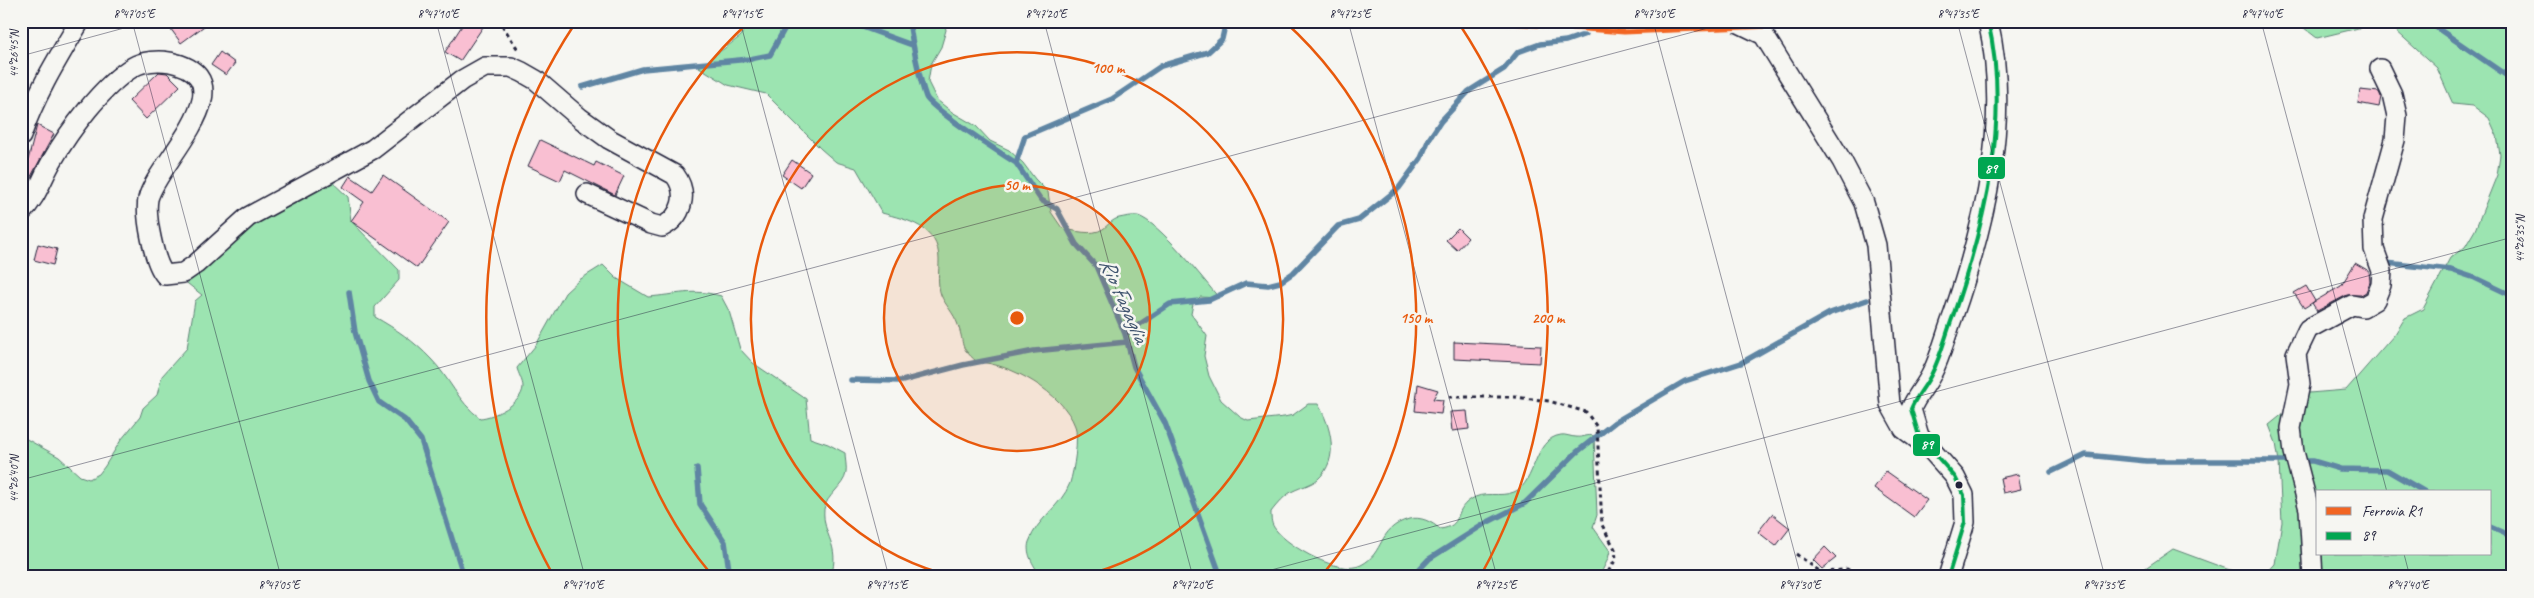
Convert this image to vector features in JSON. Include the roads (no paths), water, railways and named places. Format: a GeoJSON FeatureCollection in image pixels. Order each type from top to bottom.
{"type":"FeatureCollection","features":[{"type":"Feature","properties":{"kind":"street"},"geometry":{"type":"LineString","coordinates":[[21,136],[28,116],[54,64],[80,21]]}},
{"type":"Feature","properties":{"kind":"street"},"geometry":{"type":"LineString","coordinates":[[1735,21],[1760,28],[1842,161],[1864,203],[1876,244],[1890,404],[1904,429],[1927,446]]}},
{"type":"Feature","properties":{"kind":"street"},"geometry":{"type":"LineString","coordinates":[[1948,577],[1965,522],[1964,495],[1956,476],[1919,436],[1911,409],[1933,373],[1971,263],[1990,180],[1997,100],[1988,21]]}},
{"type":"Feature","properties":{"kind":"street"},"geometry":{"type":"LineString","coordinates":[[21,213],[34,198],[51,162],[82,118],[125,72],[148,62],[167,61],[188,66],[196,73],[202,90],[192,127],[154,184],[147,207],[156,259],[165,275],[174,276],[183,273],[196,264],[248,217],[373,149],[476,71],[485,67],[511,67],[536,80],[609,139],[675,175],[680,182],[683,196],[680,211],[672,222],[662,227],[651,224],[587,194]]}},
{"type":"Feature","properties":{"kind":"street"},"geometry":{"type":"LineString","coordinates":[[2313,577],[2309,508],[2294,452],[2291,428],[2300,384],[2296,354],[2308,328],[2352,305],[2363,307],[2375,300],[2381,285],[2382,271],[2374,249],[2373,219],[2394,140],[2397,116],[2392,94],[2380,69]]}},
{"type":"Feature","properties":{"kind":"waterway"},"geometry":{"type":"LineString","coordinates":[[582,87],[643,69],[750,59],[770,55],[786,26],[804,21]]}},
{"type":"Feature","properties":{"kind":"waterway"},"geometry":{"type":"LineString","coordinates":[[846,21],[912,45]]}},
{"type":"Feature","properties":{"kind":"waterway"},"geometry":{"type":"LineString","coordinates":[[909,21],[918,70],[926,97],[940,111],[1016,163]]}},
{"type":"Feature","properties":{"kind":"waterway","name":"Rio Fagaglia"},"geometry":{"type":"LineString","coordinates":[[1221,577],[1165,423],[1134,367],[1125,334],[1096,266],[1076,244],[1057,209],[1041,200],[1016,163],[1025,136],[1112,99],[1161,66],[1208,52],[1222,39],[1226,21]]}},
{"type":"Feature","properties":{"kind":"waterway"},"geometry":{"type":"LineString","coordinates":[[2427,21],[2513,80]]}},
{"type":"Feature","properties":{"kind":"waterway"},"geometry":{"type":"LineString","coordinates":[[1125,334],[1170,304],[1209,300],[1246,283],[1268,285],[1280,282],[1293,273],[1338,226],[1359,220],[1399,188],[1421,158],[1429,139],[1441,121],[1469,91],[1504,69],[1518,52],[1540,44],[1566,41],[1586,34]]}},
{"type":"Feature","properties":{"kind":"waterway"},"geometry":{"type":"LineString","coordinates":[[2386,263],[2451,270],[2475,278],[2513,296]]}},
{"type":"Feature","properties":{"kind":"waterway"},"geometry":{"type":"LineString","coordinates":[[349,292],[355,332],[369,381],[379,402],[405,420],[421,440],[464,577]]}},
{"type":"Feature","properties":{"kind":"waterway"},"geometry":{"type":"LineString","coordinates":[[1412,577],[1429,559],[1486,523],[1525,503],[1577,452],[1615,422],[1685,381],[1741,363],[1830,313],[1867,300]]}},
{"type":"Feature","properties":{"kind":"waterway"},"geometry":{"type":"LineString","coordinates":[[851,380],[902,381],[963,365],[1034,351],[1127,342]]}},
{"type":"Feature","properties":{"kind":"waterway"},"geometry":{"type":"LineString","coordinates":[[2051,472],[2086,455],[2146,461],[2313,461],[2340,469],[2387,470],[2422,490]]}},
{"type":"Feature","properties":{"kind":"waterway"},"geometry":{"type":"LineString","coordinates":[[697,468],[700,504],[725,542],[730,577]]}},
{"type":"Feature","properties":{"kind":"waterway"},"geometry":{"type":"LineString","coordinates":[[2492,528],[2513,537]]}},
{"type":"Feature","properties":{"kind":"rail line","name":"R1"},"geometry":{"type":"LineString","coordinates":[[1483,21],[1624,32],[1799,25],[1832,21]]}}]}
